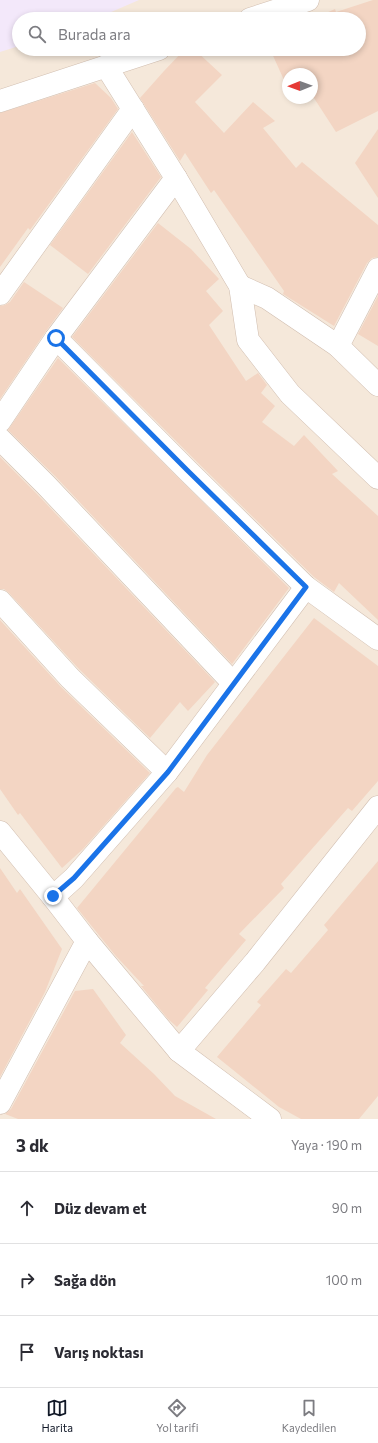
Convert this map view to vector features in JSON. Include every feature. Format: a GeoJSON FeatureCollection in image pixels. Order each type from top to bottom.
{"type":"FeatureCollection","features":[{"type":"Feature","properties":{"kind":"street"},"geometry":{"type":"LineString","coordinates":[[271,12],[308,0]]}},
{"type":"Feature","properties":{"kind":"street"},"geometry":{"type":"LineString","coordinates":[[0,101],[137,56]]}},
{"type":"Feature","properties":{"kind":"street"},"geometry":{"type":"LineString","coordinates":[[106,66],[176,178],[240,286],[248,340],[290,394],[378,478]]}},
{"type":"Feature","properties":{"kind":"street"},"geometry":{"type":"LineString","coordinates":[[0,294],[133,109]]}},
{"type":"Feature","properties":{"kind":"street"},"geometry":{"type":"LineString","coordinates":[[0,421],[56,338],[176,178]]}},
{"type":"Feature","properties":{"kind":"street"},"geometry":{"type":"LineString","coordinates":[[338,346],[378,269]]}},
{"type":"Feature","properties":{"kind":"street"},"geometry":{"type":"LineString","coordinates":[[240,286],[267,298],[338,346],[378,384]]}},
{"type":"Feature","properties":{"kind":"street"},"geometry":{"type":"LineString","coordinates":[[56,338],[306,587],[378,639]]}},
{"type":"Feature","properties":{"kind":"street"},"geometry":{"type":"LineString","coordinates":[[0,439],[46,485],[234,683]]}},
{"type":"Feature","properties":{"kind":"street"},"geometry":{"type":"LineString","coordinates":[[53,896],[74,878],[168,772],[306,587]]}},
{"type":"Feature","properties":{"kind":"street"},"geometry":{"type":"LineString","coordinates":[[0,601],[70,678],[168,772]]}},
{"type":"Feature","properties":{"kind":"street"},"geometry":{"type":"LineString","coordinates":[[180,1051],[255,962],[378,807]]}},
{"type":"Feature","properties":{"kind":"street"},"geometry":{"type":"LineString","coordinates":[[0,832],[53,896],[87,941],[180,1051],[259,1116]]}},
{"type":"Feature","properties":{"kind":"street"},"geometry":{"type":"LineString","coordinates":[[0,1103],[87,941]]}},
{"type":"Feature","properties":{"kind":"shaded area"},"geometry":{"type":"Polygon","coordinates":[[[0,0],[378,0],[378,1119],[0,1119],[0,0]]]}},
{"type":"Feature","properties":{"kind":"shaded area"},"geometry":{"type":"Polygon","coordinates":[[[0,0],[139,0],[111,12],[12,12],[12,48],[0,52],[0,0]]]}},
{"type":"Feature","properties":{"kind":"building"},"geometry":{"type":"Polygon","coordinates":[[[373,0],[378,0],[378,111],[336,132],[318,104],[318,68],[282,68],[282,76],[273,56],[366,56],[366,12],[336,12],[373,0]]]}},
{"type":"Feature","properties":{"kind":"building"},"geometry":{"type":"Polygon","coordinates":[[[335,9],[336,12],[328,12],[335,9]]]}},
{"type":"Feature","properties":{"kind":"building"},"geometry":{"type":"Polygon","coordinates":[[[178,56],[202,56],[222,75],[195,102],[224,133],[253,102],[275,121],[263,128],[296,168],[302,162],[378,225],[378,257],[372,258],[367,263],[334,326],[283,294],[284,291],[214,190],[211,193],[185,153],[180,161],[140,98],[178,56]]]}},
{"type":"Feature","properties":{"kind":"building"},"geometry":{"type":"Polygon","coordinates":[[[95,83],[111,98],[118,109],[30,230],[28,228],[0,267],[0,113],[95,83]]]}},
{"type":"Feature","properties":{"kind":"building"},"geometry":{"type":"Polygon","coordinates":[[[378,129],[378,198],[355,163],[378,129]]]}},
{"type":"Feature","properties":{"kind":"building"},"geometry":{"type":"Polygon","coordinates":[[[132,132],[161,177],[88,274],[50,245],[132,132]]]}},
{"type":"Feature","properties":{"kind":"building"},"geometry":{"type":"Polygon","coordinates":[[[158,223],[191,249],[219,279],[206,291],[223,311],[209,325],[246,381],[258,373],[267,385],[261,393],[275,406],[262,422],[294,446],[304,435],[338,471],[332,474],[378,516],[378,620],[339,583],[334,592],[314,577],[72,337],[158,223]]]}},
{"type":"Feature","properties":{"kind":"building"},"geometry":{"type":"Polygon","coordinates":[[[24,282],[63,308],[0,399],[0,306],[10,302],[24,282]]]}},
{"type":"Feature","properties":{"kind":"building"},"geometry":{"type":"Polygon","coordinates":[[[378,296],[378,346],[358,334],[378,296]]]}},
{"type":"Feature","properties":{"kind":"building"},"geometry":{"type":"Polygon","coordinates":[[[58,358],[289,588],[232,664],[55,476],[8,430],[58,358]]]}},
{"type":"Feature","properties":{"kind":"building"},"geometry":{"type":"Polygon","coordinates":[[[0,457],[215,682],[188,711],[180,702],[150,738],[79,669],[9,593],[4,589],[0,589],[0,457]]]}},
{"type":"Feature","properties":{"kind":"building"},"geometry":{"type":"Polygon","coordinates":[[[314,618],[378,666],[378,781],[352,811],[348,808],[281,884],[284,888],[239,934],[246,940],[205,988],[208,990],[177,1027],[168,1019],[141,986],[144,986],[115,955],[77,908],[176,788],[178,787],[184,792],[207,755],[314,618]]]}},
{"type":"Feature","properties":{"kind":"building"},"geometry":{"type":"Polygon","coordinates":[[[0,620],[61,687],[150,773],[83,849],[62,868],[20,813],[18,815],[0,789],[0,620]]]}},
{"type":"Feature","properties":{"kind":"building"},"geometry":{"type":"Polygon","coordinates":[[[378,861],[378,1096],[359,1119],[301,1119],[279,1107],[217,1057],[261,1005],[257,1002],[286,969],[291,973],[328,930],[324,925],[378,861]]]}},
{"type":"Feature","properties":{"kind":"building"},"geometry":{"type":"Polygon","coordinates":[[[0,868],[17,893],[20,889],[62,949],[45,992],[0,1077],[0,868]]]}},
{"type":"Feature","properties":{"kind":"building"},"geometry":{"type":"Polygon","coordinates":[[[93,989],[126,1035],[120,1043],[154,1074],[175,1096],[216,1119],[18,1119],[5,1114],[11,1109],[75,991],[93,989]]]}},
{"type":"Feature","properties":{"kind":"route"},"geometry":{"type":"LineString","coordinates":[[53,896],[74,878],[168,772],[306,587],[56,338]]}}]}
